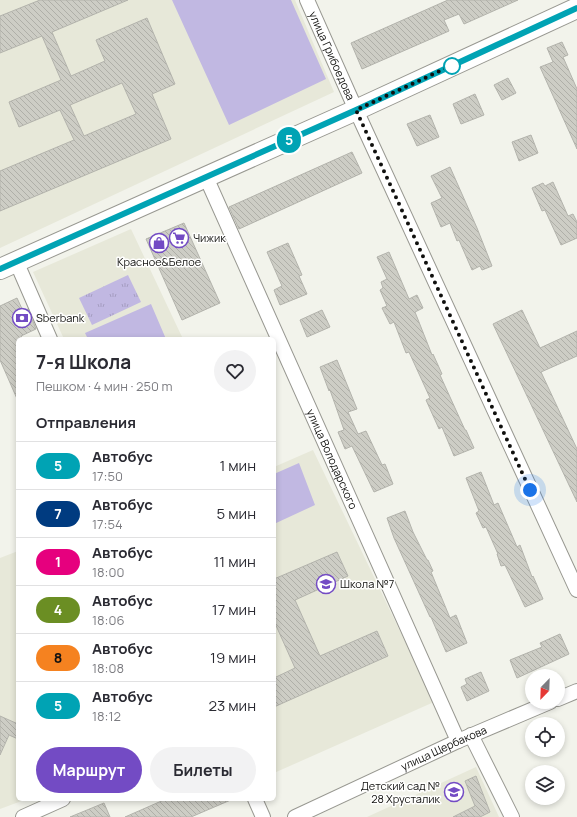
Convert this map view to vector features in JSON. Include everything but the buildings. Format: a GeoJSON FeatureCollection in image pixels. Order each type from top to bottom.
{"type":"FeatureCollection","features":[{"type":"Feature","properties":{"kind":"main road"},"geometry":{"type":"LineString","coordinates":[[8,265],[356,110],[577,8]]}},
{"type":"Feature","properties":{"kind":"street","name":"улица Грибоедова"},"geometry":{"type":"LineString","coordinates":[[307,0],[356,110],[577,590]]}},
{"type":"Feature","properties":{"kind":"street","name":"улица Володарского"},"geometry":{"type":"LineString","coordinates":[[206,177],[458,741]]}},
{"type":"Feature","properties":{"kind":"street"},"geometry":{"type":"LineString","coordinates":[[8,265],[49,337]]}},
{"type":"Feature","properties":{"kind":"street"},"geometry":{"type":"LineString","coordinates":[[565,696],[577,691]]}},
{"type":"Feature","properties":{"kind":"street","name":"улица Щербакова"},"geometry":{"type":"LineString","coordinates":[[295,817],[471,735],[533,709]]}},
{"type":"Feature","properties":{"kind":"street"},"geometry":{"type":"LineString","coordinates":[[471,735],[512,817]]}},
{"type":"Feature","properties":{"kind":"street"},"geometry":{"type":"LineString","coordinates":[[23,817],[59,801]]}},
{"type":"Feature","properties":{"kind":"street"},"geometry":{"type":"LineString","coordinates":[[256,801],[263,817]]}},
{"type":"Feature","properties":{"kind":"shaded area"},"geometry":{"type":"Polygon","coordinates":[[[0,0],[295,0],[334,92],[0,248],[0,0]]]}},
{"type":"Feature","properties":{"kind":"shaded area"},"geometry":{"type":"Polygon","coordinates":[[[131,229],[182,337],[63,337],[33,272],[131,229]]]}},
{"type":"Feature","properties":{"kind":"shaded area","name":"Школа №7"},"geometry":{"type":"Polygon","coordinates":[[[313,450],[434,702],[276,772],[276,466],[313,450]]]}},
{"type":"Feature","properties":{"kind":"shaded area"},"geometry":{"type":"Polygon","coordinates":[[[16,552],[16,801],[22,801],[0,809],[0,558],[16,552]]]}},
{"type":"Feature","properties":{"kind":"shaded area","name":"Детский сад № 28 Хрусталик"},"geometry":{"type":"Polygon","coordinates":[[[476,767],[499,817],[367,817],[476,767]]]}},
{"type":"Feature","properties":{"kind":"green space"},"geometry":{"type":"Polygon","coordinates":[[[172,0],[291,0],[326,79],[229,125],[172,0]]]}},
{"type":"Feature","properties":{"kind":"green space"},"geometry":{"type":"Polygon","coordinates":[[[128,275],[141,302],[92,325],[79,298],[128,275]]]}},
{"type":"Feature","properties":{"kind":"green space"},"geometry":{"type":"Polygon","coordinates":[[[151,304],[165,337],[87,337],[85,333],[151,304]]]}},
{"type":"Feature","properties":{"kind":"green space"},"geometry":{"type":"Polygon","coordinates":[[[299,463],[315,505],[276,523],[276,473],[299,463]]]}},
{"type":"Feature","properties":{"kind":"bus line","name":"5"},"geometry":{"type":"LineString","coordinates":[[0,269],[356,110],[577,8]]}},
{"type":"Feature","properties":{"kind":"place","name":"Чижик"},"geometry":{"type":"Point","coordinates":[179,238]}},
{"type":"Feature","properties":{"kind":"place","name":"Красное&Белое"},"geometry":{"type":"Point","coordinates":[159,243]}},
{"type":"Feature","properties":{"kind":"place","name":"Sberbank"},"geometry":{"type":"Point","coordinates":[22,318]}},
{"type":"Feature","properties":{"kind":"place","name":"Школа №7"},"geometry":{"type":"Point","coordinates":[326,584]}},
{"type":"Feature","properties":{"kind":"place","name":"Детский сад № 28 Хрусталик"},"geometry":{"type":"Point","coordinates":[454,792]}},
{"type":"Feature","properties":{"kind":"route"},"geometry":{"type":"LineString","coordinates":[[452,66],[455,64],[356,110],[530,490]]}}]}
